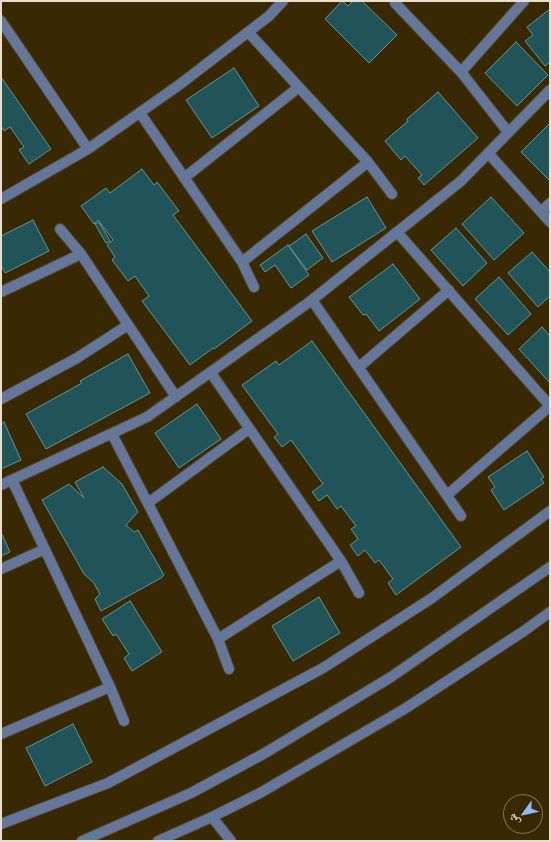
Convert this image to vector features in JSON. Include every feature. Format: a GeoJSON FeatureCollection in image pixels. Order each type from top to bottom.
{"type":"FeatureCollection","features":[{"type":"Feature","properties":{"kind":"street"},"geometry":{"type":"LineString","coordinates":[[1,199],[88,149],[140,113],[269,16],[283,1]]}},
{"type":"Feature","properties":{"kind":"street"},"geometry":{"type":"LineString","coordinates":[[461,72],[524,1]]}},
{"type":"Feature","properties":{"kind":"street"},"geometry":{"type":"LineString","coordinates":[[395,2],[461,72],[508,132]]}},
{"type":"Feature","properties":{"kind":"street"},"geometry":{"type":"LineString","coordinates":[[1,21],[88,149]]}},
{"type":"Feature","properties":{"kind":"street"},"geometry":{"type":"LineString","coordinates":[[248,32],[368,162],[392,194]]}},
{"type":"Feature","properties":{"kind":"street"},"geometry":{"type":"LineString","coordinates":[[184,178],[299,87]]}},
{"type":"Feature","properties":{"kind":"street"},"geometry":{"type":"LineString","coordinates":[[1,485],[147,418],[211,373],[312,300],[461,181],[550,90]]}},
{"type":"Feature","properties":{"kind":"street"},"geometry":{"type":"LineString","coordinates":[[140,113],[242,262],[254,287]]}},
{"type":"Feature","properties":{"kind":"street"},"geometry":{"type":"LineString","coordinates":[[488,153],[550,222]]}},
{"type":"Feature","properties":{"kind":"street"},"geometry":{"type":"LineString","coordinates":[[242,262],[368,162]]}},
{"type":"Feature","properties":{"kind":"street"},"geometry":{"type":"LineString","coordinates":[[541,212],[550,203]]}},
{"type":"Feature","properties":{"kind":"street"},"geometry":{"type":"LineString","coordinates":[[60,229],[81,254],[176,398]]}},
{"type":"Feature","properties":{"kind":"street"},"geometry":{"type":"LineString","coordinates":[[397,232],[550,406],[447,495]]}},
{"type":"Feature","properties":{"kind":"street"},"geometry":{"type":"LineString","coordinates":[[1,292],[81,254]]}},
{"type":"Feature","properties":{"kind":"street"},"geometry":{"type":"LineString","coordinates":[[359,367],[449,290]]}},
{"type":"Feature","properties":{"kind":"street"},"geometry":{"type":"LineString","coordinates":[[312,300],[461,516]]}},
{"type":"Feature","properties":{"kind":"street"},"geometry":{"type":"LineString","coordinates":[[1,399],[77,358],[128,325]]}},
{"type":"Feature","properties":{"kind":"street"},"geometry":{"type":"LineString","coordinates":[[211,373],[341,561],[359,594]]}},
{"type":"Feature","properties":{"kind":"street"},"geometry":{"type":"LineString","coordinates":[[148,503],[249,429]]}},
{"type":"Feature","properties":{"kind":"street"},"geometry":{"type":"LineString","coordinates":[[112,434],[218,639],[230,669]]}},
{"type":"Feature","properties":{"kind":"street"},"geometry":{"type":"LineString","coordinates":[[12,480],[110,688],[124,721]]}},
{"type":"Feature","properties":{"kind":"street"},"geometry":{"type":"LineString","coordinates":[[1,824],[108,783],[323,668],[432,598],[550,511]]}},
{"type":"Feature","properties":{"kind":"street"},"geometry":{"type":"LineString","coordinates":[[1,569],[45,549]]}},
{"type":"Feature","properties":{"kind":"street"},"geometry":{"type":"LineString","coordinates":[[218,639],[341,561]]}},
{"type":"Feature","properties":{"kind":"street"},"geometry":{"type":"LineString","coordinates":[[82,841],[191,793],[265,753],[391,677],[550,568]]}},
{"type":"Feature","properties":{"kind":"street"},"geometry":{"type":"LineString","coordinates":[[158,841],[212,817],[260,793],[406,708],[524,631],[550,612]]}},
{"type":"Feature","properties":{"kind":"street"},"geometry":{"type":"LineString","coordinates":[[1,734],[110,688]]}},
{"type":"Feature","properties":{"kind":"street"},"geometry":{"type":"LineString","coordinates":[[212,817],[231,841]]}},
{"type":"Feature","properties":{"kind":"building"},"geometry":{"type":"Polygon","coordinates":[[[342,1],[348,6],[353,1],[362,1],[397,35],[369,63],[325,19],[342,1]]]}},
{"type":"Feature","properties":{"kind":"building"},"geometry":{"type":"Polygon","coordinates":[[[550,9],[550,62],[545,66],[525,41],[533,35],[527,27],[550,9]]]}},
{"type":"Feature","properties":{"kind":"building"},"geometry":{"type":"Polygon","coordinates":[[[516,42],[548,75],[517,106],[485,73],[516,42]]]}},
{"type":"Feature","properties":{"kind":"building"},"geometry":{"type":"Polygon","coordinates":[[[234,68],[259,106],[212,138],[186,100],[234,68]]]}},
{"type":"Feature","properties":{"kind":"building"},"geometry":{"type":"Polygon","coordinates":[[[1,77],[51,149],[29,164],[19,150],[24,147],[10,127],[4,131],[1,126],[1,77]]]}},
{"type":"Feature","properties":{"kind":"building"},"geometry":{"type":"Polygon","coordinates":[[[438,92],[478,138],[424,185],[418,178],[422,175],[405,156],[401,160],[385,141],[408,121],[407,119],[438,92]]]}},
{"type":"Feature","properties":{"kind":"building"},"geometry":{"type":"Polygon","coordinates":[[[550,123],[550,181],[521,152],[550,123]]]}},
{"type":"Feature","properties":{"kind":"building"},"geometry":{"type":"Polygon","coordinates":[[[142,169],[154,185],[157,182],[179,211],[173,215],[252,321],[190,365],[142,301],[149,296],[135,276],[128,281],[112,260],[115,257],[107,245],[113,240],[98,220],[94,224],[81,206],[106,188],[110,193],[142,169]]]}},
{"type":"Feature","properties":{"kind":"building"},"geometry":{"type":"Polygon","coordinates":[[[367,197],[386,228],[332,262],[312,231],[367,197]]]}},
{"type":"Feature","properties":{"kind":"building"},"geometry":{"type":"Polygon","coordinates":[[[491,197],[524,233],[494,260],[462,224],[491,197]]]}},
{"type":"Feature","properties":{"kind":"building"},"geometry":{"type":"Polygon","coordinates":[[[33,220],[49,251],[5,273],[1,265],[1,236],[33,220]]]}},
{"type":"Feature","properties":{"kind":"building"},"geometry":{"type":"Polygon","coordinates":[[[99,222],[110,241],[106,243],[95,224],[99,222]]]}},
{"type":"Feature","properties":{"kind":"building"},"geometry":{"type":"Polygon","coordinates":[[[456,228],[487,263],[463,286],[431,250],[456,228]]]}},
{"type":"Feature","properties":{"kind":"building"},"geometry":{"type":"Polygon","coordinates":[[[306,234],[323,258],[307,270],[289,246],[306,234]]]}},
{"type":"Feature","properties":{"kind":"building"},"geometry":{"type":"Polygon","coordinates":[[[288,245],[309,275],[291,288],[275,265],[265,272],[260,265],[288,245]]]}},
{"type":"Feature","properties":{"kind":"building"},"geometry":{"type":"Polygon","coordinates":[[[532,252],[550,272],[550,296],[538,307],[508,273],[532,252]]]}},
{"type":"Feature","properties":{"kind":"building"},"geometry":{"type":"Polygon","coordinates":[[[393,264],[420,299],[379,331],[366,314],[363,315],[349,297],[393,264]]]}},
{"type":"Feature","properties":{"kind":"building"},"geometry":{"type":"Polygon","coordinates":[[[499,277],[531,314],[508,335],[475,299],[499,277]]]}},
{"type":"Feature","properties":{"kind":"building"},"geometry":{"type":"Polygon","coordinates":[[[542,327],[550,336],[550,383],[519,349],[542,327]]]}},
{"type":"Feature","properties":{"kind":"building"},"geometry":{"type":"Polygon","coordinates":[[[312,341],[461,547],[396,595],[388,583],[393,579],[379,560],[375,563],[365,550],[358,556],[350,545],[358,539],[351,529],[356,526],[341,506],[337,509],[327,495],[319,501],[312,492],[323,484],[291,440],[282,447],[274,437],[278,434],[242,385],[276,361],[279,365],[312,341]]]}},
{"type":"Feature","properties":{"kind":"building"},"geometry":{"type":"Polygon","coordinates":[[[128,354],[150,393],[46,449],[26,414],[82,383],[80,381],[128,354]]]}},
{"type":"Feature","properties":{"kind":"building"},"geometry":{"type":"Polygon","coordinates":[[[197,404],[221,439],[179,468],[155,433],[197,404]]]}},
{"type":"Feature","properties":{"kind":"building"},"geometry":{"type":"Polygon","coordinates":[[[4,422],[21,460],[1,469],[1,424],[4,422]]]}},
{"type":"Feature","properties":{"kind":"building"},"geometry":{"type":"Polygon","coordinates":[[[527,451],[544,477],[541,479],[544,483],[504,510],[491,490],[495,487],[488,477],[527,451]]]}},
{"type":"Feature","properties":{"kind":"building"},"geometry":{"type":"Polygon","coordinates":[[[103,467],[122,484],[138,512],[126,525],[134,532],[138,530],[164,575],[101,611],[95,599],[100,594],[93,582],[84,574],[42,500],[69,484],[84,498],[75,482],[103,467]]]}},
{"type":"Feature","properties":{"kind":"building"},"geometry":{"type":"Polygon","coordinates":[[[1,532],[10,552],[1,556],[1,532]]]}},
{"type":"Feature","properties":{"kind":"building"},"geometry":{"type":"Polygon","coordinates":[[[319,597],[340,633],[293,661],[272,626],[319,597]]]}},
{"type":"Feature","properties":{"kind":"building"},"geometry":{"type":"Polygon","coordinates":[[[130,601],[162,652],[132,671],[124,658],[129,654],[116,634],[113,636],[102,619],[130,601]]]}},
{"type":"Feature","properties":{"kind":"building"},"geometry":{"type":"Polygon","coordinates":[[[73,724],[92,762],[45,786],[26,748],[73,724]]]}}]}
